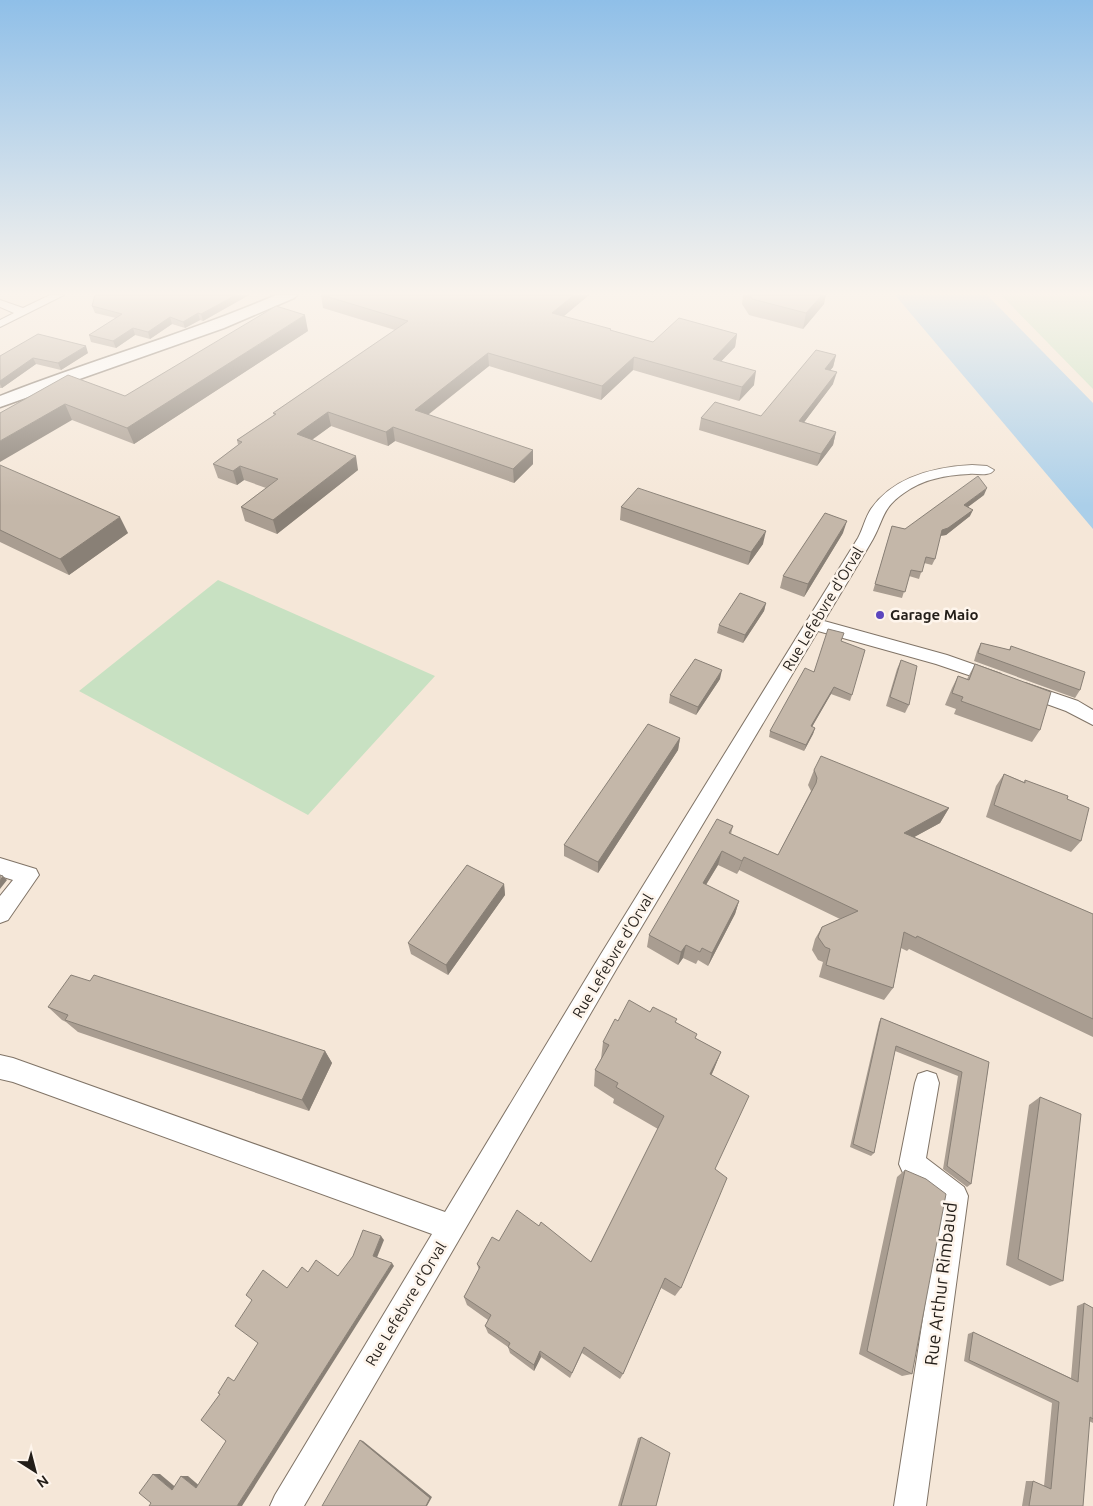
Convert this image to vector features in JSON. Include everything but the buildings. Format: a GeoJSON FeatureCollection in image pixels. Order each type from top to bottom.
{"type":"FeatureCollection","features":[{"type":"Feature","properties":{"kind":"main road"},"geometry":{"type":"LineString","coordinates":[[0,402],[98,365]]}},
{"type":"Feature","properties":{"kind":"street","name":"Rue Lefebvre d'Orval"},"geometry":{"type":"LineString","coordinates":[[286,1506],[450,1228],[866,538],[878,510],[884,503],[908,485],[928,475],[961,468],[987,470]]}},
{"type":"Feature","properties":{"kind":"street"},"geometry":{"type":"LineString","coordinates":[[814,624],[964,666],[1072,706],[1093,718]]}},
{"type":"Feature","properties":{"kind":"street"},"geometry":{"type":"LineString","coordinates":[[0,867],[29,875],[0,913]]}},
{"type":"Feature","properties":{"kind":"street"},"geometry":{"type":"LineString","coordinates":[[0,1067],[22,1073],[450,1228]]}},
{"type":"Feature","properties":{"kind":"street","name":"Rue Arthur Rimbaud"},"geometry":{"type":"LineString","coordinates":[[910,1506],[955,1196],[912,1164],[927,1082]]}},
{"type":"Feature","properties":{"kind":"green space"},"geometry":{"type":"Polygon","coordinates":[[[1070,365],[1093,365],[1093,389],[1070,365]]]}},
{"type":"Feature","properties":{"kind":"green space"},"geometry":{"type":"Polygon","coordinates":[[[218,580],[435,676],[308,815],[79,691],[218,580]]]}},
{"type":"Feature","properties":{"kind":"water"},"geometry":{"type":"Polygon","coordinates":[[[954,365],[1056,365],[1093,403],[1093,529],[954,365]]]}},
{"type":"Feature","properties":{"kind":"place","name":"Garage Maio"},"geometry":{"type":"Point","coordinates":[880,615]}}]}
